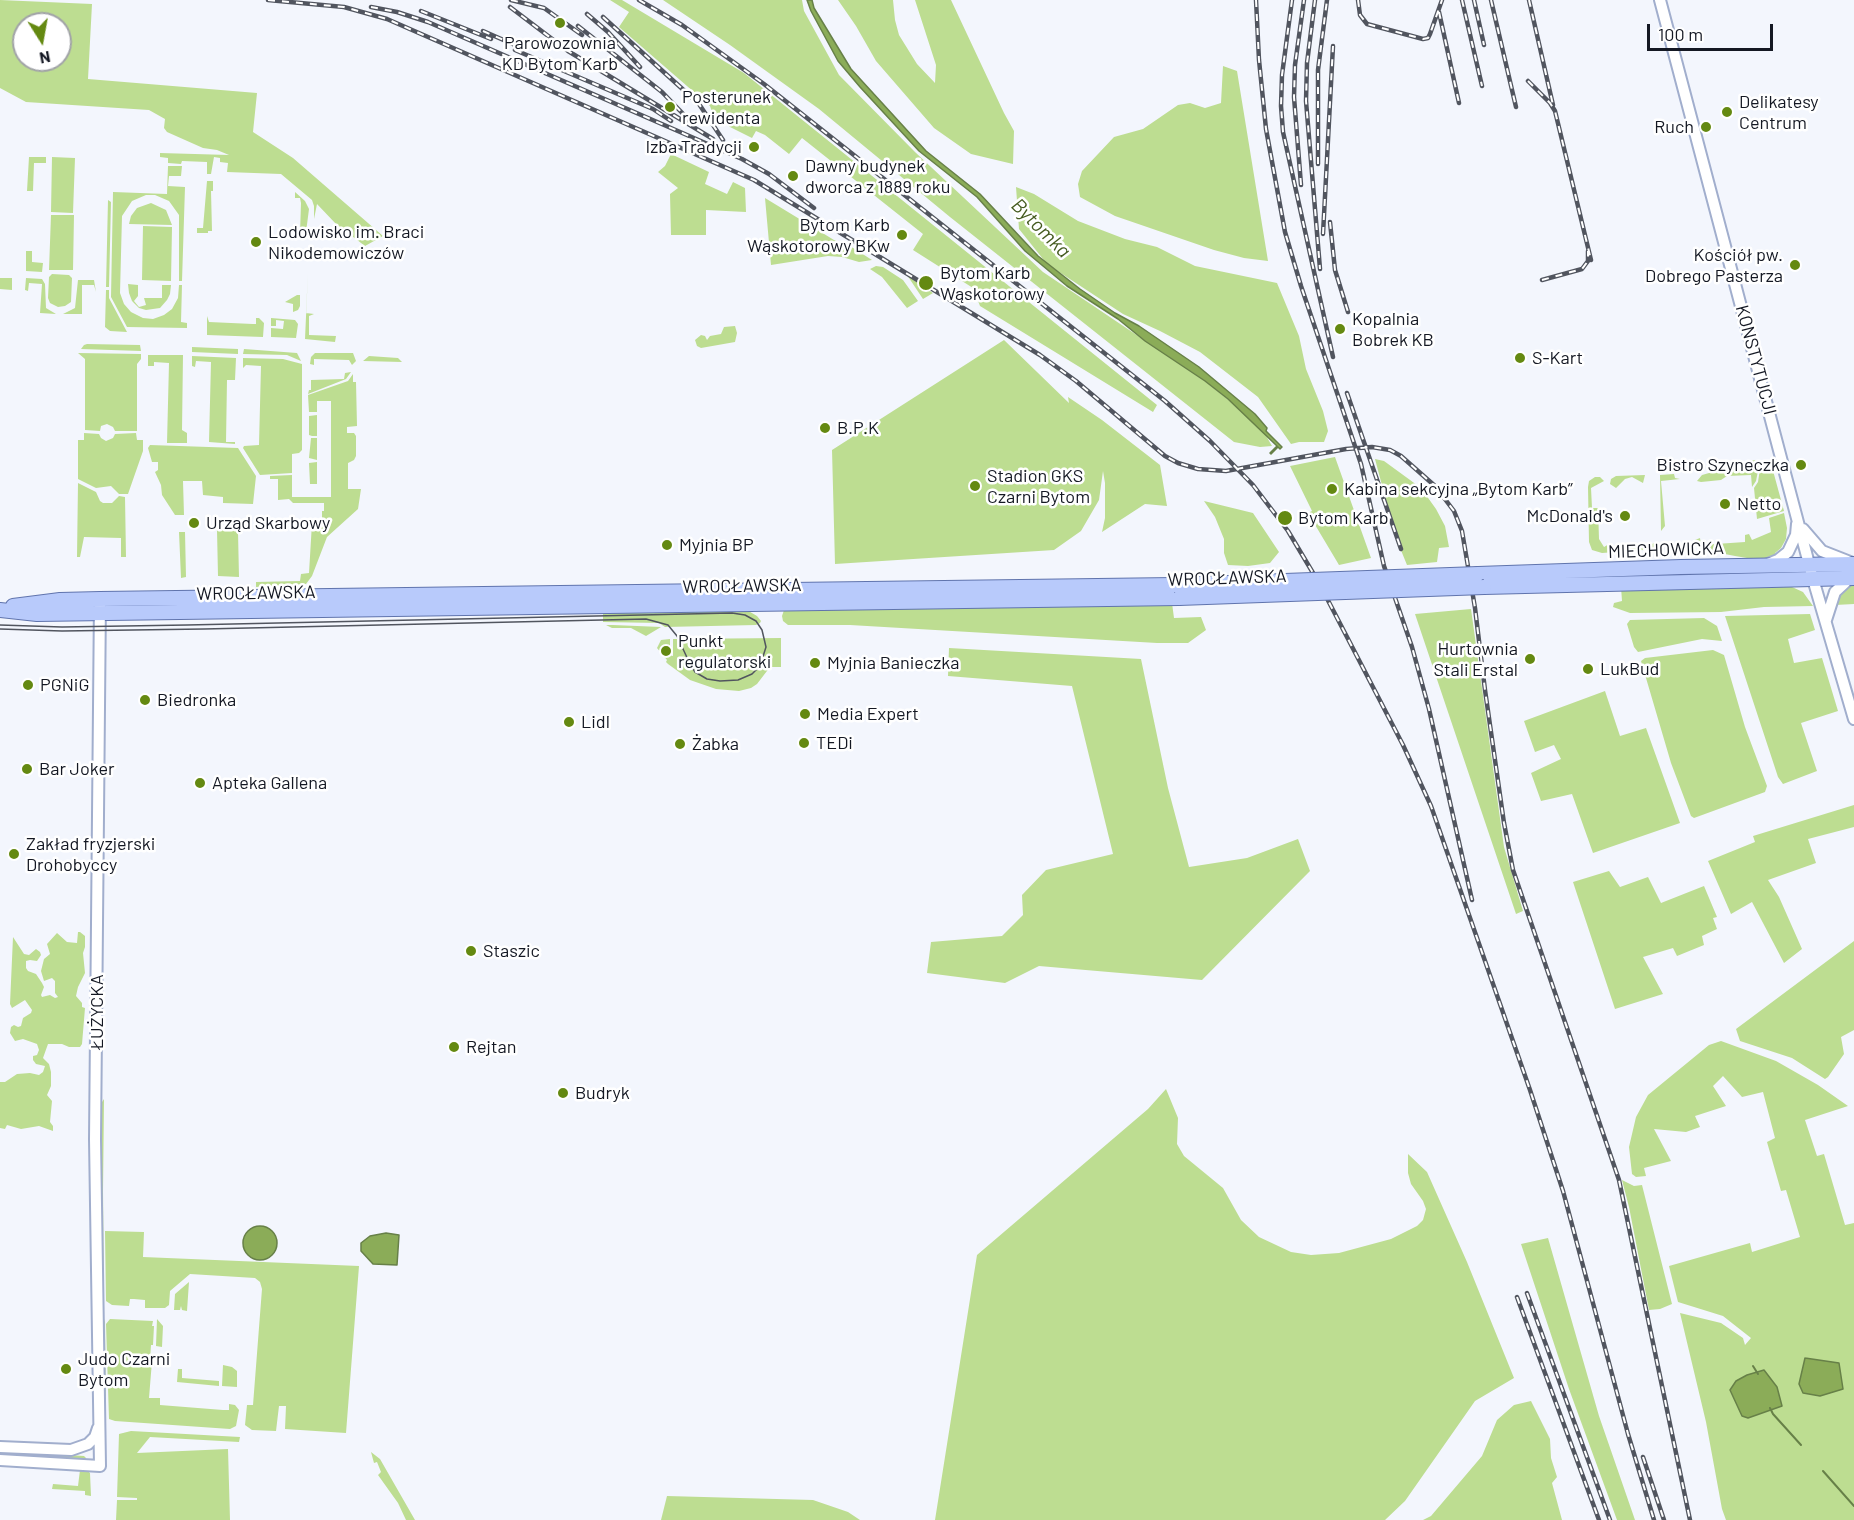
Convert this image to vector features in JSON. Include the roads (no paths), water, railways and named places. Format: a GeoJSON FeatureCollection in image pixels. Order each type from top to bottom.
{"type":"FeatureCollection","features":[{"type":"Feature","properties":{"kind":"main road","name":"MIECHOWICKA"},"geometry":{"type":"LineString","coordinates":[[1481,580],[1605,583],[1811,572],[1854,564]]}},
{"type":"Feature","properties":{"kind":"main road","name":"MIECHOWICKA"},"geometry":{"type":"LineString","coordinates":[[1481,580],[1596,570],[1758,566],[1852,578]]}},
{"type":"Feature","properties":{"kind":"main road","name":"WROCŁAWSKA"},"geometry":{"type":"LineString","coordinates":[[0,609],[37,614],[100,606],[1177,591],[1481,580]]}},
{"type":"Feature","properties":{"kind":"street","name":"KONSTYTUCJI"},"geometry":{"type":"LineString","coordinates":[[1659,0],[1811,572],[1854,719]]}},
{"type":"Feature","properties":{"kind":"street"},"geometry":{"type":"LineString","coordinates":[[1798,521],[1806,534],[1822,551],[1854,564]]}},
{"type":"Feature","properties":{"kind":"street"},"geometry":{"type":"LineString","coordinates":[[1758,566],[1778,560],[1788,552],[1796,535],[1798,521]]}},
{"type":"Feature","properties":{"kind":"street"},"geometry":{"type":"LineString","coordinates":[[1826,620],[1835,592],[1852,578]]}},
{"type":"Feature","properties":{"kind":"street","name":"ŁUŻYCKA"},"geometry":{"type":"LineString","coordinates":[[0,1460],[100,1466],[95,1139],[100,606]]}},
{"type":"Feature","properties":{"kind":"street"},"geometry":{"type":"LineString","coordinates":[[0,1447],[78,1449],[95,1437],[99,1425]]}},
{"type":"Feature","properties":{"kind":"waterway"},"geometry":{"type":"LineString","coordinates":[[1753,1366],[1758,1374]]}},
{"type":"Feature","properties":{"kind":"waterway"},"geometry":{"type":"LineString","coordinates":[[1770,1408],[1801,1445]]}},
{"type":"Feature","properties":{"kind":"waterway"},"geometry":{"type":"LineString","coordinates":[[1823,1471],[1854,1506]]}},
{"type":"Feature","properties":{"kind":"tram line"},"geometry":{"type":"LineString","coordinates":[[0,625],[62,627],[187,625],[732,613],[745,615],[756,621],[762,630],[766,647],[760,666],[752,674],[738,680],[720,681],[707,679],[695,672],[677,636],[668,625],[646,619],[204,629],[62,631],[0,629]]}},
{"type":"Feature","properties":{"kind":"railway"},"geometry":{"type":"LineString","coordinates":[[268,0],[344,7],[387,19],[754,180],[1040,355],[1076,381],[1165,456],[1178,463],[1198,469],[1226,471],[1346,449],[1372,447],[1390,450],[1401,456],[1435,486],[1454,511],[1462,531],[1475,608],[1504,823],[1513,870],[1619,1180],[1690,1520]]}},
{"type":"Feature","properties":{"kind":"railway"},"geometry":{"type":"LineString","coordinates":[[511,0],[544,8],[582,35]]}},
{"type":"Feature","properties":{"kind":"railway"},"geometry":{"type":"LineString","coordinates":[[639,0],[682,25],[764,84],[1165,401],[1210,441],[1253,485],[1288,531],[1319,583],[1403,745],[1431,806],[1563,1191],[1628,1434],[1654,1520]]}},
{"type":"Feature","properties":{"kind":"railway"},"geometry":{"type":"LineString","coordinates":[[1256,0],[1266,129],[1285,232],[1361,464],[1384,566],[1412,647],[1429,709],[1472,900]]}},
{"type":"Feature","properties":{"kind":"railway"},"geometry":{"type":"LineString","coordinates":[[1292,0],[1282,75],[1283,132],[1333,357]]}},
{"type":"Feature","properties":{"kind":"railway"},"geometry":{"type":"LineString","coordinates":[[1301,185],[1294,97],[1295,65],[1304,0]]}},
{"type":"Feature","properties":{"kind":"railway"},"geometry":{"type":"LineString","coordinates":[[1315,0],[1307,63],[1306,101],[1320,269]]}},
{"type":"Feature","properties":{"kind":"railway"},"geometry":{"type":"LineString","coordinates":[[1318,164],[1318,70],[1327,0]]}},
{"type":"Feature","properties":{"kind":"railway"},"geometry":{"type":"LineString","coordinates":[[1358,0],[1360,15],[1367,24],[1423,39],[1428,38],[1430,34],[1442,0]]}},
{"type":"Feature","properties":{"kind":"railway"},"geometry":{"type":"LineString","coordinates":[[1462,0],[1482,86]]}},
{"type":"Feature","properties":{"kind":"railway"},"geometry":{"type":"LineString","coordinates":[[1474,0],[1484,45]]}},
{"type":"Feature","properties":{"kind":"railway"},"geometry":{"type":"LineString","coordinates":[[1491,0],[1516,107]]}},
{"type":"Feature","properties":{"kind":"railway"},"geometry":{"type":"LineString","coordinates":[[1529,0],[1553,105]]}},
{"type":"Feature","properties":{"kind":"railway"},"geometry":{"type":"LineString","coordinates":[[371,7],[428,22],[742,159],[769,174],[814,208]]}},
{"type":"Feature","properties":{"kind":"railway"},"geometry":{"type":"LineString","coordinates":[[510,7],[568,51],[713,139]]}},
{"type":"Feature","properties":{"kind":"railway"},"geometry":{"type":"LineString","coordinates":[[421,11],[491,39]]}},
{"type":"Feature","properties":{"kind":"railway"},"geometry":{"type":"LineString","coordinates":[[1439,12],[1459,103]]}},
{"type":"Feature","properties":{"kind":"railway"},"geometry":{"type":"LineString","coordinates":[[587,14],[608,32],[640,67]]}},
{"type":"Feature","properties":{"kind":"railway"},"geometry":{"type":"LineString","coordinates":[[603,17],[699,104],[723,140]]}},
{"type":"Feature","properties":{"kind":"railway"},"geometry":{"type":"LineString","coordinates":[[578,26],[662,92],[688,119]]}},
{"type":"Feature","properties":{"kind":"railway"},"geometry":{"type":"LineString","coordinates":[[483,31],[524,49]]}},
{"type":"Feature","properties":{"kind":"railway"},"geometry":{"type":"LineString","coordinates":[[1323,234],[1333,46]]}},
{"type":"Feature","properties":{"kind":"railway"},"geometry":{"type":"LineString","coordinates":[[515,50],[653,109],[671,121]]}},
{"type":"Feature","properties":{"kind":"railway"},"geometry":{"type":"LineString","coordinates":[[1528,81],[1555,111],[1591,260]]}},
{"type":"Feature","properties":{"kind":"railway"},"geometry":{"type":"LineString","coordinates":[[1330,222],[1335,270],[1348,312]]}},
{"type":"Feature","properties":{"kind":"railway"},"geometry":{"type":"LineString","coordinates":[[1542,280],[1582,269],[1588,261],[1588,251]]}},
{"type":"Feature","properties":{"kind":"railway"},"geometry":{"type":"LineString","coordinates":[[1347,393],[1401,549]]}},
{"type":"Feature","properties":{"kind":"railway"},"geometry":{"type":"LineString","coordinates":[[1527,1293],[1610,1520]]}},
{"type":"Feature","properties":{"kind":"railway"},"geometry":{"type":"LineString","coordinates":[[1517,1297],[1599,1520]]}},
{"type":"Feature","properties":{"kind":"railway"},"geometry":{"type":"LineString","coordinates":[[1643,1457],[1664,1520]]}},
{"type":"Feature","properties":{"kind":"place","name":"Parowozownia KD Bytom Karb"},"geometry":{"type":"Point","coordinates":[560,23]}},
{"type":"Feature","properties":{"kind":"place","name":"Posterunek rewidenta"},"geometry":{"type":"Point","coordinates":[670,107]}},
{"type":"Feature","properties":{"kind":"place","name":"Delikatesy Centrum"},"geometry":{"type":"Point","coordinates":[1727,112]}},
{"type":"Feature","properties":{"kind":"place","name":"Ruch"},"geometry":{"type":"Point","coordinates":[1706,127]}},
{"type":"Feature","properties":{"kind":"place","name":"Izba Tradycji"},"geometry":{"type":"Point","coordinates":[754,147]}},
{"type":"Feature","properties":{"kind":"place","name":"Dawny budynek dworca z 1889 roku"},"geometry":{"type":"Point","coordinates":[793,176]}},
{"type":"Feature","properties":{"kind":"place","name":"Bytom Karb Wąskotorowy BKw"},"geometry":{"type":"Point","coordinates":[902,235]}},
{"type":"Feature","properties":{"kind":"place","name":"Lodowisko im. Braci Nikodemowiczów"},"geometry":{"type":"Point","coordinates":[256,242]}},
{"type":"Feature","properties":{"kind":"place","name":"Kościół pw. Dobrego Pasterza"},"geometry":{"type":"Point","coordinates":[1795,265]}},
{"type":"Feature","properties":{"kind":"place","name":"Bytom Karb Wąskotorowy"},"geometry":{"type":"Point","coordinates":[926,283]}},
{"type":"Feature","properties":{"kind":"place","name":"Kopalnia Bobrek KB"},"geometry":{"type":"Point","coordinates":[1340,329]}},
{"type":"Feature","properties":{"kind":"place","name":"S-Kart"},"geometry":{"type":"Point","coordinates":[1520,358]}},
{"type":"Feature","properties":{"kind":"place","name":"B.P.K"},"geometry":{"type":"Point","coordinates":[825,428]}},
{"type":"Feature","properties":{"kind":"place","name":"Bistro Szyneczka"},"geometry":{"type":"Point","coordinates":[1801,465]}},
{"type":"Feature","properties":{"kind":"place","name":"Stadion GKS Czarni Bytom"},"geometry":{"type":"Point","coordinates":[975,486]}},
{"type":"Feature","properties":{"kind":"place","name":"Kabina sekcyjna „Bytom Karb”"},"geometry":{"type":"Point","coordinates":[1332,489]}},
{"type":"Feature","properties":{"kind":"place","name":"Netto"},"geometry":{"type":"Point","coordinates":[1725,504]}},
{"type":"Feature","properties":{"kind":"place","name":"McDonald's"},"geometry":{"type":"Point","coordinates":[1625,516]}},
{"type":"Feature","properties":{"kind":"place","name":"Bytom Karb"},"geometry":{"type":"Point","coordinates":[1285,518]}},
{"type":"Feature","properties":{"kind":"place","name":"Urząd Skarbowy"},"geometry":{"type":"Point","coordinates":[194,523]}},
{"type":"Feature","properties":{"kind":"place","name":"Myjnia BP"},"geometry":{"type":"Point","coordinates":[667,545]}},
{"type":"Feature","properties":{"kind":"place","name":"Punkt regulatorski"},"geometry":{"type":"Point","coordinates":[666,651]}},
{"type":"Feature","properties":{"kind":"place","name":"Hurtownia Stali Erstal"},"geometry":{"type":"Point","coordinates":[1530,659]}},
{"type":"Feature","properties":{"kind":"place","name":"Myjnia Banieczka"},"geometry":{"type":"Point","coordinates":[815,663]}},
{"type":"Feature","properties":{"kind":"place","name":"LukBud"},"geometry":{"type":"Point","coordinates":[1588,669]}},
{"type":"Feature","properties":{"kind":"place","name":"PGNiG"},"geometry":{"type":"Point","coordinates":[28,685]}},
{"type":"Feature","properties":{"kind":"place","name":"Biedronka"},"geometry":{"type":"Point","coordinates":[145,700]}},
{"type":"Feature","properties":{"kind":"place","name":"Media Expert"},"geometry":{"type":"Point","coordinates":[805,714]}},
{"type":"Feature","properties":{"kind":"place","name":"Lidl"},"geometry":{"type":"Point","coordinates":[569,722]}},
{"type":"Feature","properties":{"kind":"place","name":"TEDi"},"geometry":{"type":"Point","coordinates":[804,743]}},
{"type":"Feature","properties":{"kind":"place","name":"Żabka"},"geometry":{"type":"Point","coordinates":[680,744]}},
{"type":"Feature","properties":{"kind":"place","name":"Bar Joker"},"geometry":{"type":"Point","coordinates":[27,769]}},
{"type":"Feature","properties":{"kind":"place","name":"Apteka Gallena"},"geometry":{"type":"Point","coordinates":[200,783]}},
{"type":"Feature","properties":{"kind":"place","name":"Zakład fryzjerski Drohobyccy"},"geometry":{"type":"Point","coordinates":[14,854]}},
{"type":"Feature","properties":{"kind":"place","name":"Staszic"},"geometry":{"type":"Point","coordinates":[471,951]}},
{"type":"Feature","properties":{"kind":"place","name":"Rejtan"},"geometry":{"type":"Point","coordinates":[454,1047]}},
{"type":"Feature","properties":{"kind":"place","name":"Budryk"},"geometry":{"type":"Point","coordinates":[563,1093]}},
{"type":"Feature","properties":{"kind":"place","name":"Judo Czarni Bytom"},"geometry":{"type":"Point","coordinates":[66,1369]}},
{"type":"Feature","properties":{"kind":"water label","name":"Bytomka"},"geometry":{"type":"Point","coordinates":[1041,228]}}]}
